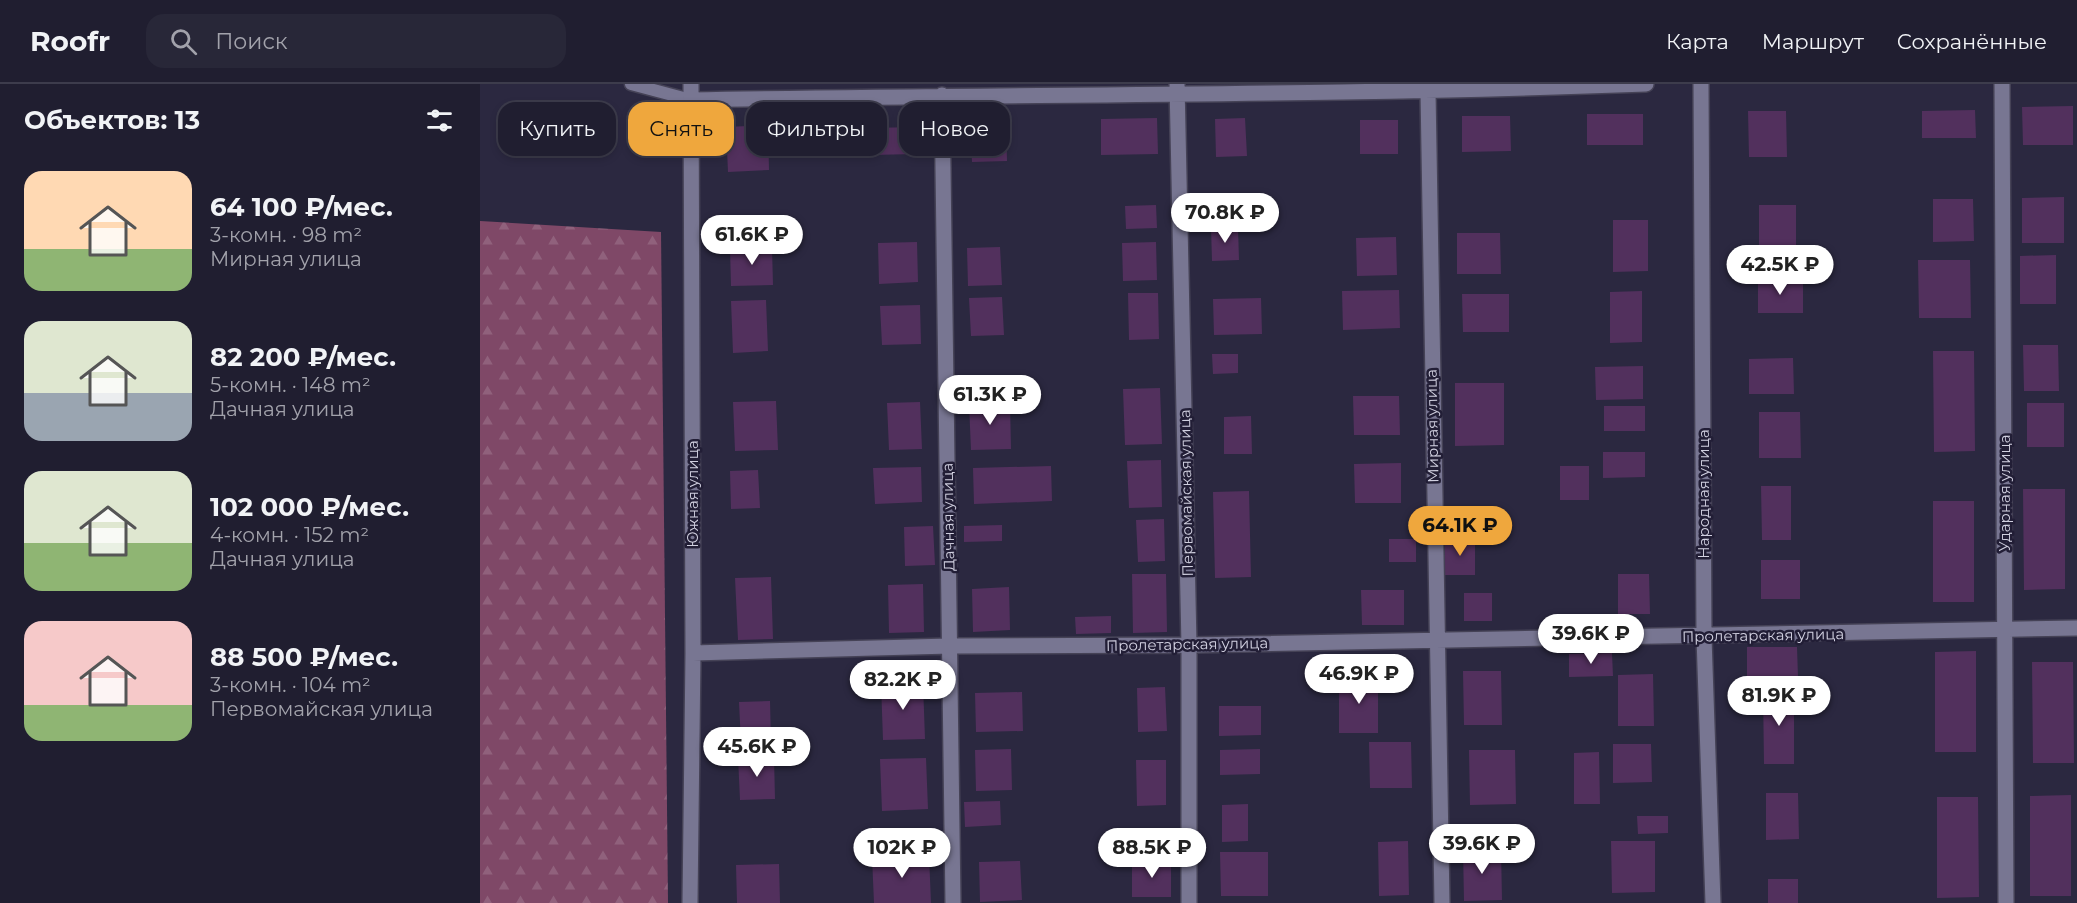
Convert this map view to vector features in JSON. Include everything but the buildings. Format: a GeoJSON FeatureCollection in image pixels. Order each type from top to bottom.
{"type":"FeatureCollection","features":[{"type":"Feature","properties":{"kind":"street","name":"Южная улица"},"geometry":{"type":"LineString","coordinates":[[690,903],[693,653],[691,84]]}},
{"type":"Feature","properties":{"kind":"street"},"geometry":{"type":"LineString","coordinates":[[691,100],[1177,89],[1428,92],[1646,84]]}},
{"type":"Feature","properties":{"kind":"street","name":"Народная улица"},"geometry":{"type":"LineString","coordinates":[[1701,84],[1704,637],[1713,903]]}},
{"type":"Feature","properties":{"kind":"street","name":"Ударная улица"},"geometry":{"type":"LineString","coordinates":[[2002,84],[2006,903]]}},
{"type":"Feature","properties":{"kind":"street","name":"Первомайская улица"},"geometry":{"type":"LineString","coordinates":[[1177,89],[1190,645],[1189,903]]}},
{"type":"Feature","properties":{"kind":"street","name":"Мирная улица"},"geometry":{"type":"LineString","coordinates":[[1428,92],[1435,639],[1442,903]]}},
{"type":"Feature","properties":{"kind":"street","name":"Дачная улица"},"geometry":{"type":"LineString","coordinates":[[942,95],[953,903]]}},
{"type":"Feature","properties":{"kind":"street","name":"Пролетарская улица"},"geometry":{"type":"LineString","coordinates":[[693,653],[950,646],[1190,645],[1435,639],[1704,637],[2077,628]]}},
{"type":"Feature","properties":{"kind":"lane"},"geometry":{"type":"LineString","coordinates":[[631,84],[691,100]]}},
{"type":"Feature","properties":{"kind":"green space"},"geometry":{"type":"Polygon","coordinates":[[[480,221],[661,232],[668,903],[480,903],[480,221]]]}}]}
